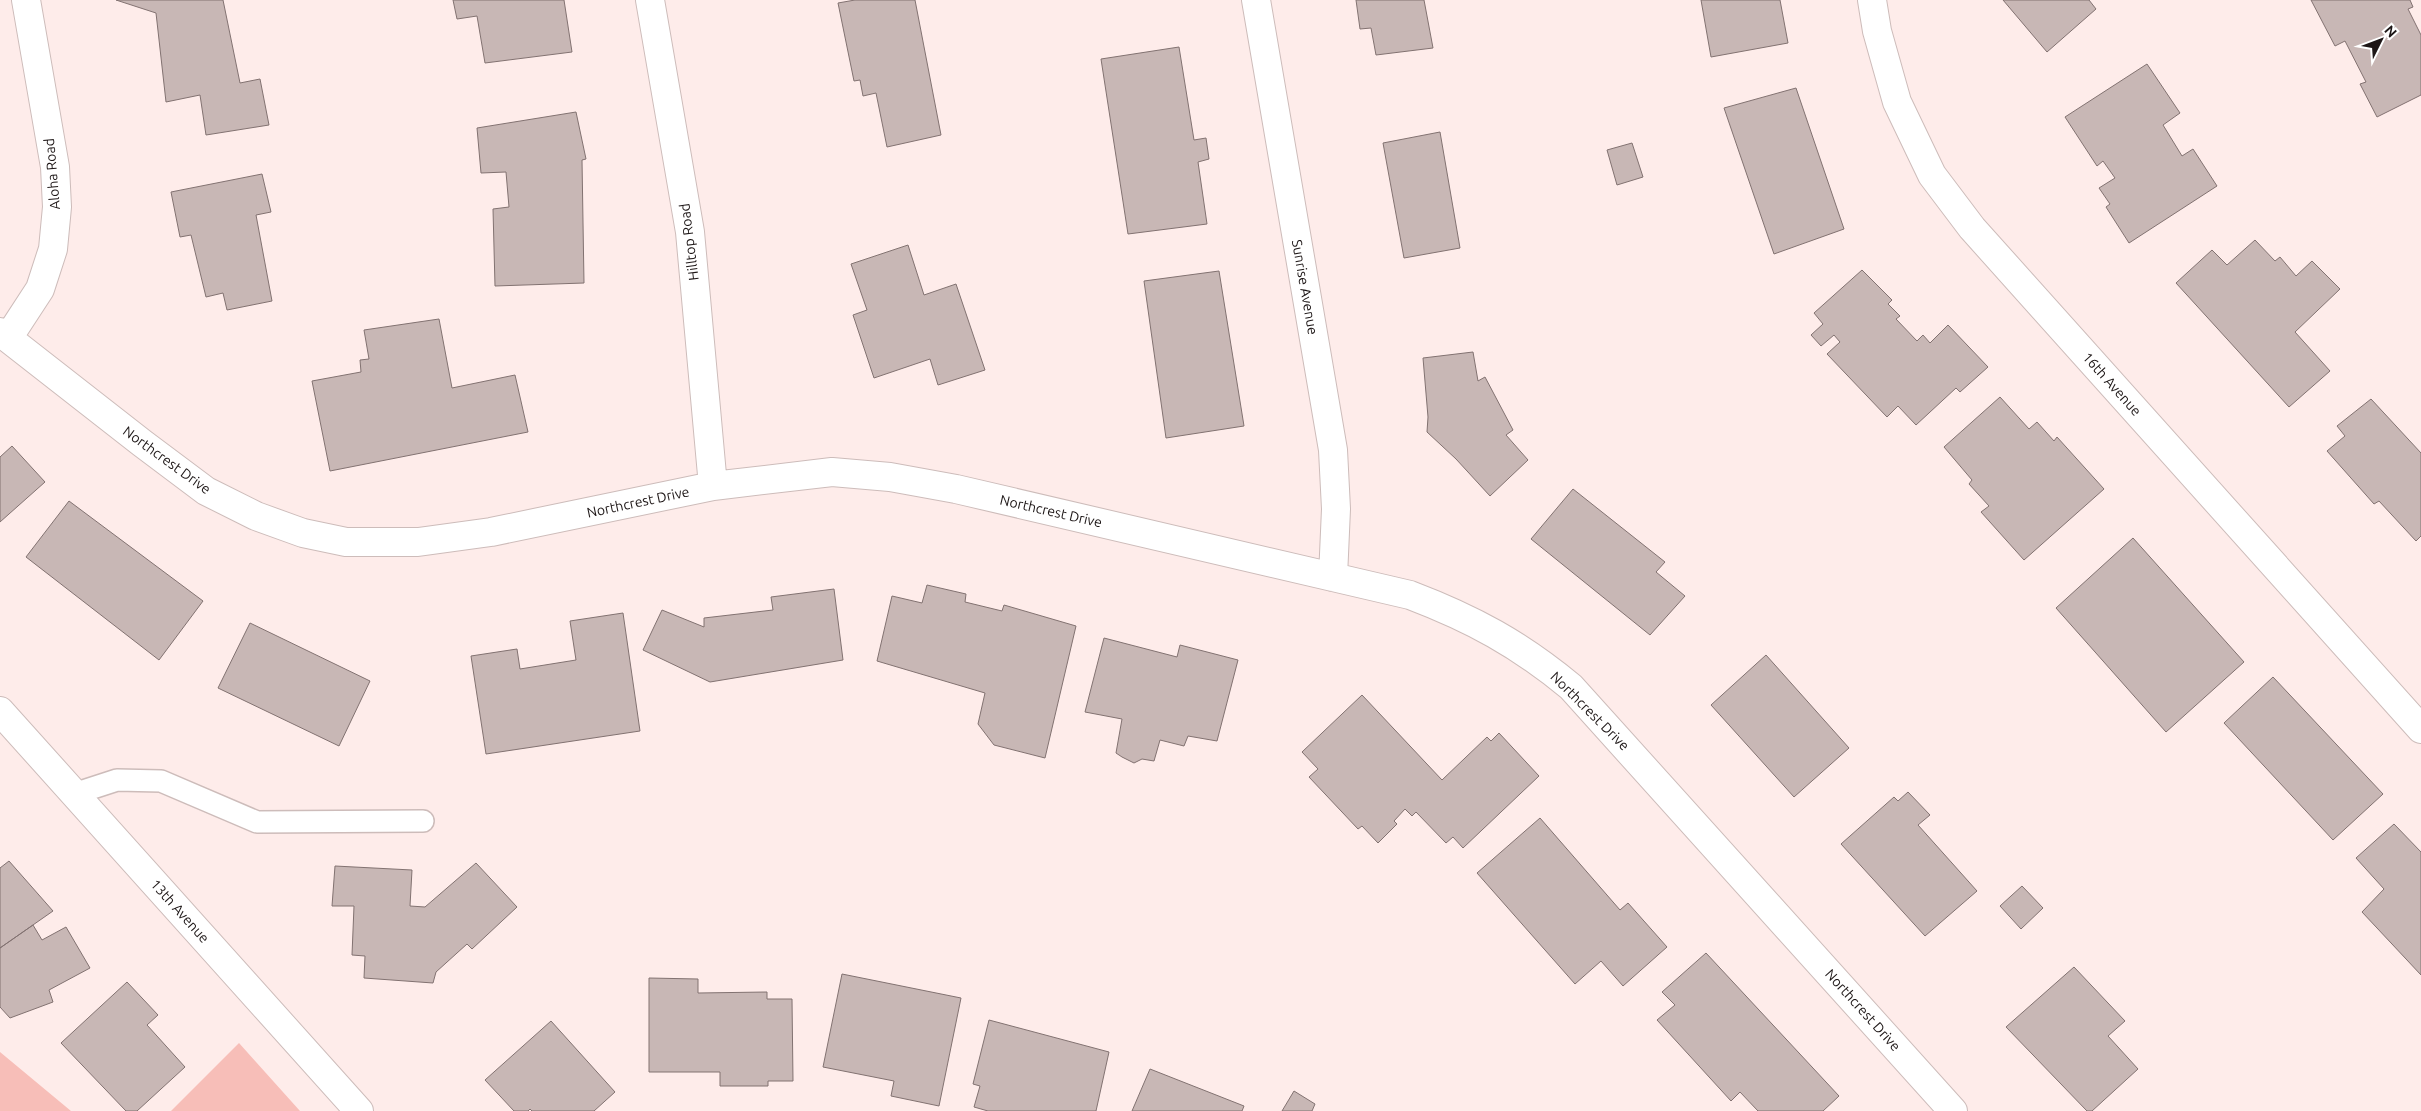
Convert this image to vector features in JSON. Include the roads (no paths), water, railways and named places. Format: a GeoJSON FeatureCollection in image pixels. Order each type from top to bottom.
{"type":"FeatureCollection","features":[{"type":"Feature","properties":{"kind":"street","name":"Aloha Road"},"geometry":{"type":"LineString","coordinates":[[4,335],[40,289],[53,249],[57,207],[54,168],[26,0]]}},
{"type":"Feature","properties":{"kind":"street","name":"Hilltop Road"},"geometry":{"type":"LineString","coordinates":[[650,0],[690,232],[714,486]]}},
{"type":"Feature","properties":{"kind":"street","name":"Sunrise Avenue"},"geometry":{"type":"LineString","coordinates":[[1256,0],[1333,450],[1336,509],[1332,577]]}},
{"type":"Feature","properties":{"kind":"street","name":"16th Avenue"},"geometry":{"type":"LineString","coordinates":[[1872,0],[1877,30],[1897,102],[1932,174],[1972,228],[2421,729]]}},
{"type":"Feature","properties":{"kind":"street","name":"Northcrest Drive"},"geometry":{"type":"LineString","coordinates":[[4,335],[206,491],[256,516],[302,533],[346,542],[418,542],[491,532],[714,486],[832,472],[890,477],[956,489],[1410,595],[1454,612],[1497,634],[1536,658],[1571,688],[1953,1111]]}},
{"type":"Feature","properties":{"kind":"street","name":"13th Avenue"},"geometry":{"type":"LineString","coordinates":[[5,728],[74,794],[359,1111]]}},
{"type":"Feature","properties":{"kind":"lane"},"geometry":{"type":"LineString","coordinates":[[74,794],[117,780],[161,781],[256,822],[423,821]]}}]}
